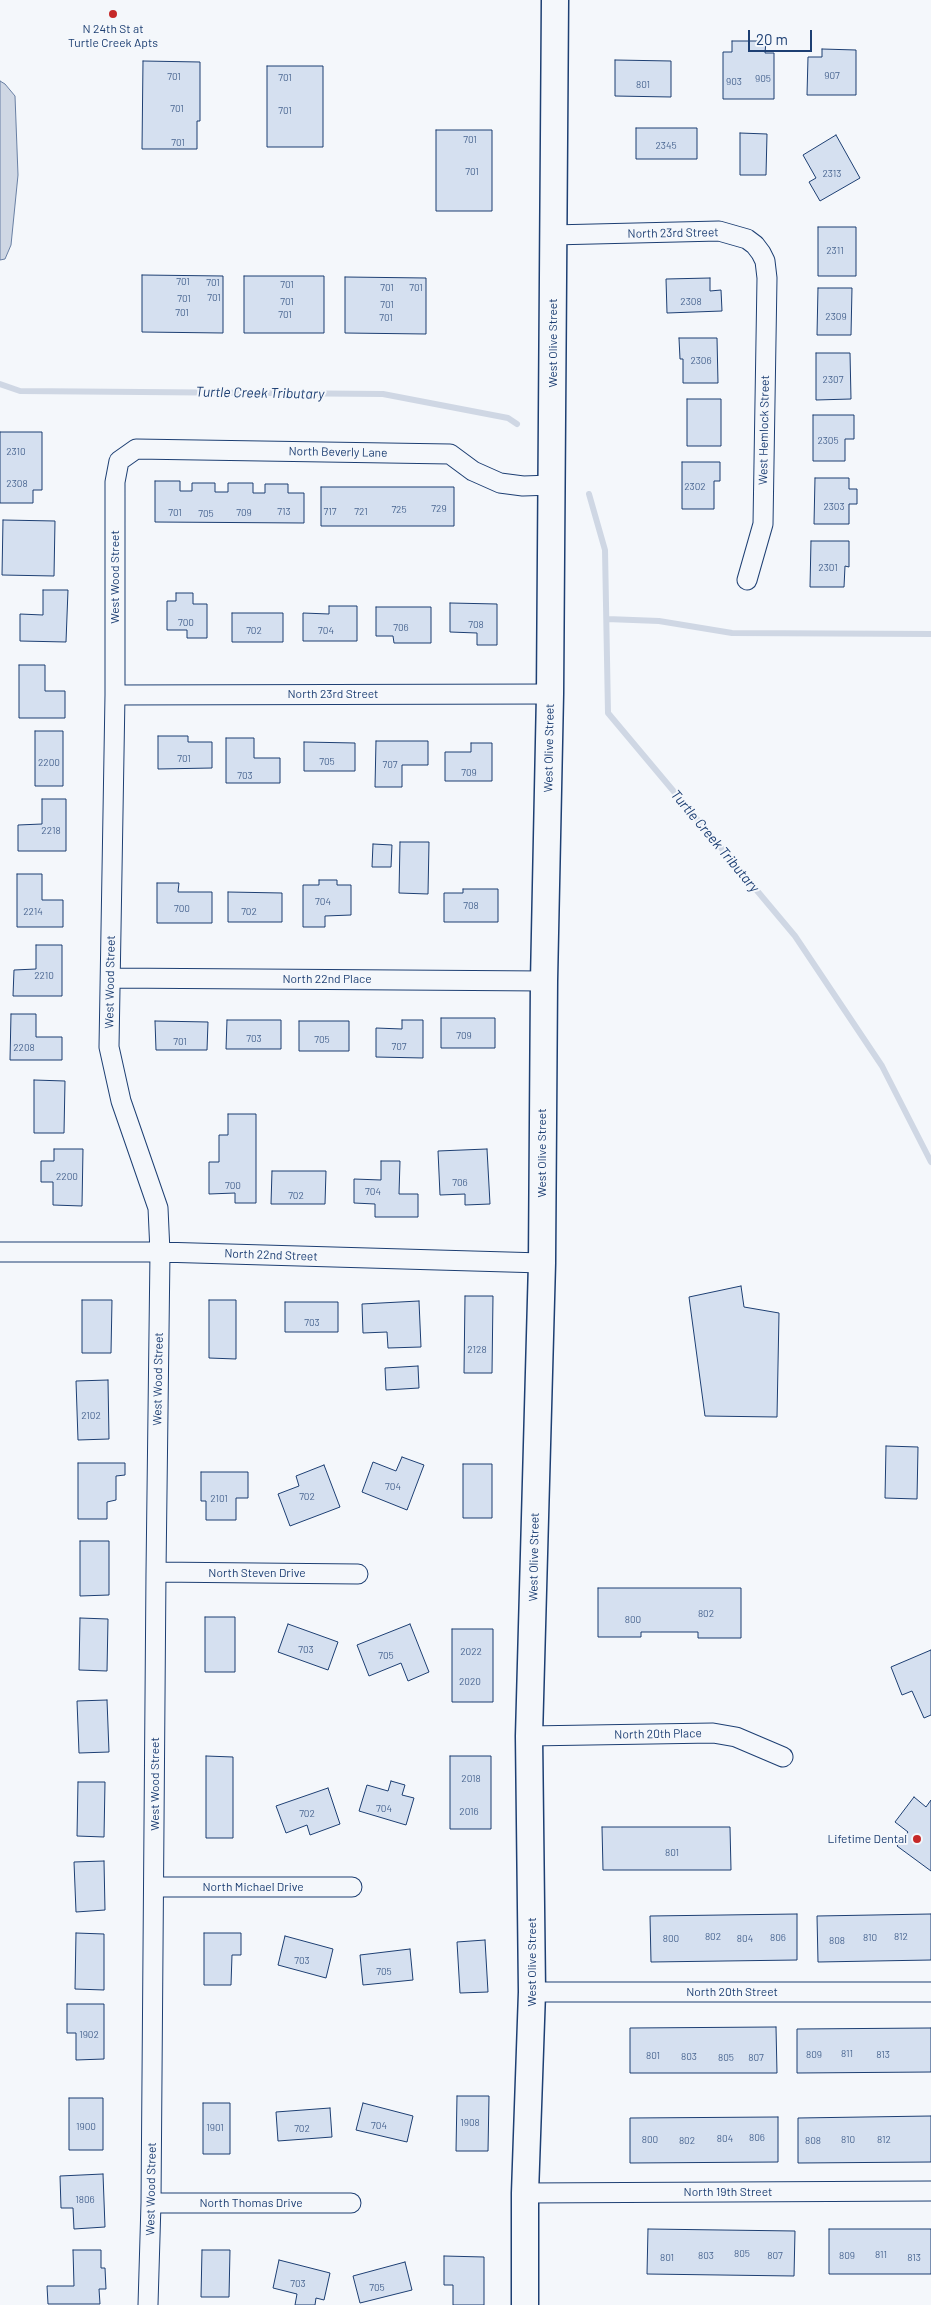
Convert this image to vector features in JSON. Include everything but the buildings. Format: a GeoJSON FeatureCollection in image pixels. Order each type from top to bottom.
{"type":"FeatureCollection","features":[{"type":"Feature","properties":{"kind":"main road","name":"West Olive Street"},"geometry":{"type":"LineString","coordinates":[[525,2305],[525,2193],[532,1992],[529,1736],[542,1263],[544,981],[550,694],[555,0]]}},
{"type":"Feature","properties":{"kind":"street","name":"North 23rd Street"},"geometry":{"type":"LineString","coordinates":[[552,236],[719,231],[738,235],[755,245],[765,261],[767,278]]}},
{"type":"Feature","properties":{"kind":"street","name":"West Hemlock Street"},"geometry":{"type":"LineString","coordinates":[[747,580],[763,524],[767,278]]}},
{"type":"Feature","properties":{"kind":"street","name":"North Beverly Lane"},"geometry":{"type":"LineString","coordinates":[[119,461],[136,449],[450,454],[473,471],[500,483],[523,486],[552,485]]}},
{"type":"Feature","properties":{"kind":"street","name":"West Wood Street"},"geometry":{"type":"LineString","coordinates":[[119,461],[115,482],[115,695],[111,978],[108,1047],[121,1101],[158,1208],[160,1252],[152,2203],[148,2305]]}},
{"type":"Feature","properties":{"kind":"street","name":"North 23rd Street"},"geometry":{"type":"LineString","coordinates":[[115,695],[550,694]]}},
{"type":"Feature","properties":{"kind":"street","name":"North 22nd Place"},"geometry":{"type":"LineString","coordinates":[[111,978],[544,981]]}},
{"type":"Feature","properties":{"kind":"street","name":"North 22nd Street"},"geometry":{"type":"LineString","coordinates":[[5,1252],[160,1252],[542,1263]]}},
{"type":"Feature","properties":{"kind":"street","name":"North Steven Drive"},"geometry":{"type":"LineString","coordinates":[[156,1572],[358,1574]]}},
{"type":"Feature","properties":{"kind":"street","name":"North 20th Place"},"geometry":{"type":"LineString","coordinates":[[529,1736],[713,1733],[736,1737],[783,1758]]}},
{"type":"Feature","properties":{"kind":"street","name":"North Michael Drive"},"geometry":{"type":"LineString","coordinates":[[155,1887],[352,1887]]}},
{"type":"Feature","properties":{"kind":"street","name":"North 20th Street"},"geometry":{"type":"LineString","coordinates":[[532,1992],[931,1992]]}},
{"type":"Feature","properties":{"kind":"street","name":"North 19th Street"},"geometry":{"type":"LineString","coordinates":[[525,2193],[931,2191]]}},
{"type":"Feature","properties":{"kind":"street","name":"North Thomas Drive"},"geometry":{"type":"LineString","coordinates":[[152,2203],[351,2203]]}},
{"type":"Feature","properties":{"kind":"shaded area"},"geometry":{"type":"Polygon","coordinates":[[[0,81],[15,96],[18,175],[11,245],[5,259],[0,260],[0,81]]]}},
{"type":"Feature","properties":{"kind":"waterway","name":"Turtle Creek Tributary"},"geometry":{"type":"LineString","coordinates":[[0,384],[20,391],[383,394],[508,418],[517,424]]}},
{"type":"Feature","properties":{"kind":"waterway","name":"Turtle Creek Tributary"},"geometry":{"type":"LineString","coordinates":[[589,494],[605,550],[608,713],[795,936],[882,1066],[931,1162]]}},
{"type":"Feature","properties":{"kind":"waterway"},"geometry":{"type":"LineString","coordinates":[[607,619],[659,621],[732,633],[931,634]]}},
{"type":"Feature","properties":{"kind":"place","name":"N 24th St at Turtle Creek Apts"},"geometry":{"type":"Point","coordinates":[113,14]}},
{"type":"Feature","properties":{"kind":"place","name":"Lifetime Dental"},"geometry":{"type":"Point","coordinates":[917,1839]}}]}
